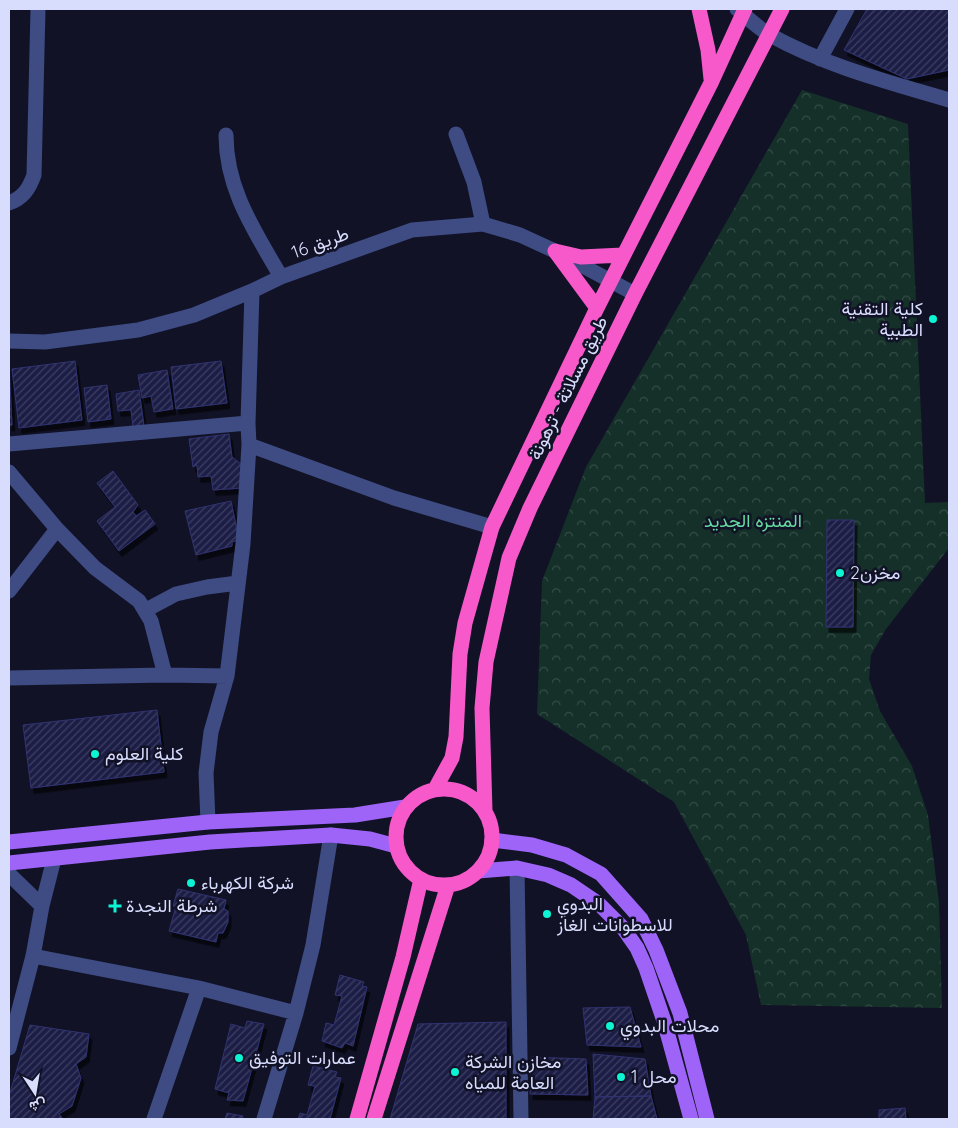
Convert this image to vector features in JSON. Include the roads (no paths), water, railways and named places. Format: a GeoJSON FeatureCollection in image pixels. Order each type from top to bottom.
{"type":"FeatureCollection","features":[{"type":"Feature","properties":{"kind":"highway"},"geometry":{"type":"LineString","coordinates":[[699,9],[708,50],[712,81]]}},
{"type":"Feature","properties":{"kind":"highway","name":"طريق مسلاتة - ترهونة"},"geometry":{"type":"LineString","coordinates":[[485,811],[482,708],[486,662],[509,558],[530,508],[636,294],[782,9]]}},
{"type":"Feature","properties":{"kind":"highway","name":"طريق مسلاتة - ترهونة"},"geometry":{"type":"LineString","coordinates":[[435,789],[452,758],[456,737],[460,654],[465,623],[492,528],[596,308],[712,81],[741,10]]}},
{"type":"Feature","properties":{"kind":"highway"},"geometry":{"type":"LineString","coordinates":[[555,251],[581,257],[624,255]]}},
{"type":"Feature","properties":{"kind":"highway"},"geometry":{"type":"LineString","coordinates":[[555,251],[596,308]]}},
{"type":"Feature","properties":{"kind":"highway"},"geometry":{"type":"LineString","coordinates":[[435,789],[454,789],[472,797],[485,811],[491,825],[492,840],[488,856],[478,871],[459,882],[448,885],[434,884],[421,880],[409,871],[401,860],[396,846],[395,832],[398,819],[405,807],[419,795],[435,789]]}},
{"type":"Feature","properties":{"kind":"highway"},"geometry":{"type":"LineString","coordinates":[[356,1119],[403,957],[421,880]]}},
{"type":"Feature","properties":{"kind":"highway"},"geometry":{"type":"LineString","coordinates":[[374,1119],[448,885]]}},
{"type":"Feature","properties":{"kind":"main road"},"geometry":{"type":"LineString","coordinates":[[9,842],[208,822],[355,815],[405,807]]}},
{"type":"Feature","properties":{"kind":"main road"},"geometry":{"type":"LineString","coordinates":[[9,863],[210,842],[331,835],[370,839],[396,846]]}},
{"type":"Feature","properties":{"kind":"main road"},"geometry":{"type":"LineString","coordinates":[[492,840],[532,845],[566,855],[601,874],[641,919],[656,950],[680,1013],[707,1119]]}},
{"type":"Feature","properties":{"kind":"main road"},"geometry":{"type":"LineString","coordinates":[[478,871],[517,868],[548,875],[571,885],[599,904],[623,928],[637,948],[646,968],[664,1022],[691,1119]]}},
{"type":"Feature","properties":{"kind":"main road"},"geometry":{"type":"LineString","coordinates":[[680,1079],[696,1078]]}},
{"type":"Feature","properties":{"kind":"street"},"geometry":{"type":"LineString","coordinates":[[9,203],[28,190],[34,175],[38,9]]}},
{"type":"Feature","properties":{"kind":"street"},"geometry":{"type":"LineString","coordinates":[[820,59],[847,9]]}},
{"type":"Feature","properties":{"kind":"street"},"geometry":{"type":"LineString","coordinates":[[741,10],[768,34],[820,59],[865,75],[949,100]]}},
{"type":"Feature","properties":{"kind":"street"},"geometry":{"type":"LineString","coordinates":[[456,134],[474,182],[483,224]]}},
{"type":"Feature","properties":{"kind":"street"},"geometry":{"type":"LineString","coordinates":[[226,135],[226,156],[233,182],[244,210],[281,277]]}},
{"type":"Feature","properties":{"kind":"street","name":"طريق 16"},"geometry":{"type":"LineString","coordinates":[[9,341],[45,342],[138,330],[194,316],[281,277],[412,230],[483,224],[520,235],[555,251],[636,294]]}},
{"type":"Feature","properties":{"kind":"street"},"geometry":{"type":"LineString","coordinates":[[208,822],[206,773],[211,732],[227,676],[243,544],[249,444],[252,291]]}},
{"type":"Feature","properties":{"kind":"street"},"geometry":{"type":"LineString","coordinates":[[9,444],[248,423]]}},
{"type":"Feature","properties":{"kind":"street"},"geometry":{"type":"LineString","coordinates":[[249,444],[394,498],[492,528]]}},
{"type":"Feature","properties":{"kind":"street"},"geometry":{"type":"LineString","coordinates":[[9,472],[57,529],[95,568],[139,601],[146,610],[151,621],[165,675]]}},
{"type":"Feature","properties":{"kind":"street"},"geometry":{"type":"LineString","coordinates":[[9,591],[57,529]]}},
{"type":"Feature","properties":{"kind":"street"},"geometry":{"type":"LineString","coordinates":[[146,610],[176,594],[207,586],[238,583]]}},
{"type":"Feature","properties":{"kind":"street"},"geometry":{"type":"LineString","coordinates":[[9,678],[165,675],[227,676]]}},
{"type":"Feature","properties":{"kind":"street"},"geometry":{"type":"LineString","coordinates":[[264,1119],[296,1013],[313,945],[331,835]]}},
{"type":"Feature","properties":{"kind":"street"},"geometry":{"type":"LineString","coordinates":[[9,1048],[33,956],[42,906],[54,859]]}},
{"type":"Feature","properties":{"kind":"street"},"geometry":{"type":"LineString","coordinates":[[517,868],[521,1119]]}},
{"type":"Feature","properties":{"kind":"street"},"geometry":{"type":"LineString","coordinates":[[9,874],[42,906]]}},
{"type":"Feature","properties":{"kind":"street"},"geometry":{"type":"LineString","coordinates":[[33,956],[199,988],[296,1013]]}},
{"type":"Feature","properties":{"kind":"street"},"geometry":{"type":"LineString","coordinates":[[154,1119],[199,988]]}},
{"type":"Feature","properties":{"kind":"place","name":"كلية التقنية الطبية"},"geometry":{"type":"Point","coordinates":[933,319]}},
{"type":"Feature","properties":{"kind":"place","name":"مخزن2"},"geometry":{"type":"Point","coordinates":[840,573]}},
{"type":"Feature","properties":{"kind":"place","name":"كلية العلوم"},"geometry":{"type":"Point","coordinates":[95,754]}},
{"type":"Feature","properties":{"kind":"place","name":"شركة الكهرباء"},"geometry":{"type":"Point","coordinates":[191,883]}},
{"type":"Feature","properties":{"kind":"place","name":"شرطة النجدة"},"geometry":{"type":"Point","coordinates":[115,906]}},
{"type":"Feature","properties":{"kind":"place","name":"البدوي للاسطوانات الغاز"},"geometry":{"type":"Point","coordinates":[547,914]}},
{"type":"Feature","properties":{"kind":"place","name":"محلات البدوي"},"geometry":{"type":"Point","coordinates":[610,1026]}},
{"type":"Feature","properties":{"kind":"place","name":"عمارات التوفيق"},"geometry":{"type":"Point","coordinates":[239,1058]}},
{"type":"Feature","properties":{"kind":"place","name":"مخازن الشركة العامة للمياه"},"geometry":{"type":"Point","coordinates":[455,1072]}},
{"type":"Feature","properties":{"kind":"place","name":"محل 1"},"geometry":{"type":"Point","coordinates":[621,1077]}},
{"type":"Feature","properties":{"kind":"park label","name":"المنتزه الجديد"},"geometry":{"type":"Point","coordinates":[753,521]}}]}
